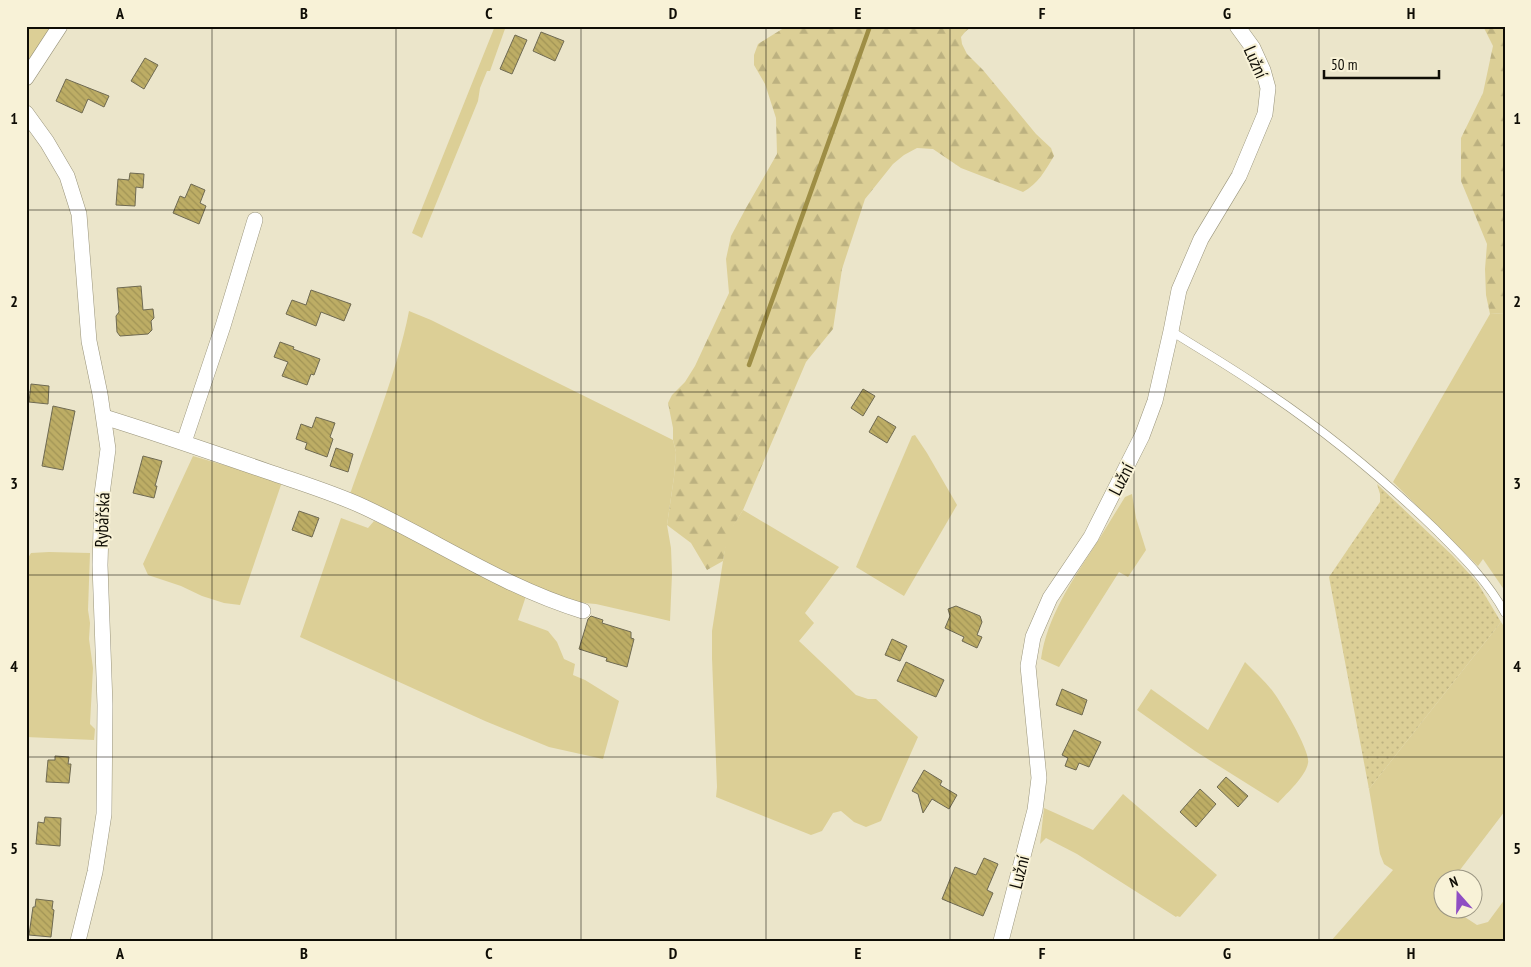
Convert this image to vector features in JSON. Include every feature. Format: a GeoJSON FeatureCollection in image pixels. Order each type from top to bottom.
{"type":"FeatureCollection","features":[{"type":"Feature","properties":{"kind":"street"},"geometry":{"type":"LineString","coordinates":[[26,78],[60,26]]}},
{"type":"Feature","properties":{"kind":"street","name":"Lužní"},"geometry":{"type":"LineString","coordinates":[[1001,941],[1035,810],[1039,778],[1028,666],[1033,637],[1050,598],[1091,537],[1142,436],[1155,401],[1179,290],[1200,239],[1239,176],[1265,114],[1268,88],[1263,70],[1253,48],[1237,26]]}},
{"type":"Feature","properties":{"kind":"street","name":"Rybářská"},"geometry":{"type":"LineString","coordinates":[[26,112],[68,176],[79,214],[89,341],[100,394],[108,449],[102,494],[100,565],[105,705],[104,814],[96,872],[78,941]]}},
{"type":"Feature","properties":{"kind":"street"},"geometry":{"type":"LineString","coordinates":[[184,442],[223,326],[255,220]]}},
{"type":"Feature","properties":{"kind":"street"},"geometry":{"type":"LineString","coordinates":[[104,417],[184,442],[363,507],[522,588],[561,604],[583,610]]}},
{"type":"Feature","properties":{"kind":"lane"},"geometry":{"type":"LineString","coordinates":[[1171,331],[1262,388],[1344,448],[1416,511],[1467,561],[1495,594],[1505,613]]}},
{"type":"Feature","properties":{"kind":"green space"},"geometry":{"type":"Polygon","coordinates":[[[26,26],[53,26],[26,65],[26,26]]]}},
{"type":"Feature","properties":{"kind":"green space"},"geometry":{"type":"Polygon","coordinates":[[[495,26],[506,26],[490,71],[487,71],[480,88],[478,101],[422,238],[412,233],[495,26]]]}},
{"type":"Feature","properties":{"kind":"green space"},"geometry":{"type":"Polygon","coordinates":[[[787,26],[972,26],[961,37],[967,54],[983,70],[1036,134],[1051,148],[1054,156],[1037,181],[1023,192],[961,168],[933,149],[917,148],[893,164],[865,199],[842,269],[833,329],[806,362],[743,510],[730,534],[723,561],[707,570],[691,543],[667,525],[676,452],[668,403],[695,366],[729,293],[726,259],[731,236],[777,154],[776,118],[765,84],[754,65],[754,55],[758,44],[787,26]]]}},
{"type":"Feature","properties":{"kind":"green space"},"geometry":{"type":"Polygon","coordinates":[[[1483,26],[1505,26],[1505,313],[1490,314],[1486,295],[1485,269],[1487,244],[1461,181],[1461,138],[1483,93],[1493,46],[1483,26]]]}},
{"type":"Feature","properties":{"kind":"green space"},"geometry":{"type":"Polygon","coordinates":[[[409,311],[431,320],[673,440],[676,452],[667,525],[671,548],[672,574],[670,621],[570,600],[528,585],[349,497],[398,358],[409,311]]]}},
{"type":"Feature","properties":{"kind":"green space"},"geometry":{"type":"Polygon","coordinates":[[[1505,313],[1505,591],[1483,559],[1478,566],[1393,482],[1490,314],[1505,313]]]}},
{"type":"Feature","properties":{"kind":"green space"},"geometry":{"type":"Polygon","coordinates":[[[915,435],[957,505],[904,596],[856,567],[912,436],[915,435]]]}},
{"type":"Feature","properties":{"kind":"green space"},"geometry":{"type":"Polygon","coordinates":[[[193,456],[282,482],[240,605],[224,603],[202,596],[181,586],[148,575],[143,564],[193,456]]]}},
{"type":"Feature","properties":{"kind":"green space"},"geometry":{"type":"Polygon","coordinates":[[[1377,484],[1452,555],[1477,582],[1501,622],[1369,789],[1329,577],[1380,502],[1377,484]]]}},
{"type":"Feature","properties":{"kind":"green space"},"geometry":{"type":"Polygon","coordinates":[[[1132,494],[1136,518],[1146,550],[1128,577],[1119,572],[1059,667],[1041,659],[1049,629],[1062,600],[1125,497],[1132,494]]]}},
{"type":"Feature","properties":{"kind":"green space"},"geometry":{"type":"Polygon","coordinates":[[[743,510],[839,567],[805,613],[814,623],[799,641],[856,695],[868,699],[876,699],[918,737],[881,821],[866,827],[854,822],[841,811],[833,813],[822,831],[811,835],[716,797],[712,631],[726,542],[731,529],[743,510]]]}},
{"type":"Feature","properties":{"kind":"green space"},"geometry":{"type":"Polygon","coordinates":[[[341,518],[368,528],[374,521],[526,596],[518,620],[548,631],[557,642],[564,659],[575,664],[573,675],[585,680],[619,701],[603,759],[549,747],[485,721],[300,637],[341,518]]]}},
{"type":"Feature","properties":{"kind":"green space"},"geometry":{"type":"Polygon","coordinates":[[[31,553],[90,553],[88,610],[93,668],[90,724],[95,729],[94,740],[26,737],[26,564],[31,553]]]}},
{"type":"Feature","properties":{"kind":"green space"},"geometry":{"type":"Polygon","coordinates":[[[1501,622],[1505,628],[1505,811],[1460,870],[1434,870],[1434,920],[1469,920],[1477,925],[1488,922],[1505,899],[1505,941],[1331,941],[1393,870],[1384,864],[1380,854],[1369,789],[1501,622]]]}},
{"type":"Feature","properties":{"kind":"green space"},"geometry":{"type":"Polygon","coordinates":[[[1245,662],[1268,685],[1278,699],[1295,728],[1308,757],[1307,768],[1304,773],[1278,803],[1195,751],[1137,710],[1151,689],[1208,730],[1245,662]]]}},
{"type":"Feature","properties":{"kind":"green space"},"geometry":{"type":"Polygon","coordinates":[[[1123,794],[1217,875],[1180,917],[1176,917],[1077,854],[1046,838],[1040,844],[1044,808],[1093,830],[1123,794]]]}},
{"type":"Feature","properties":{"kind":"building"},"geometry":{"type":"Polygon","coordinates":[[[541,32],[564,41],[555,61],[533,51],[541,32]]]}},
{"type":"Feature","properties":{"kind":"building"},"geometry":{"type":"Polygon","coordinates":[[[515,35],[527,40],[512,74],[500,69],[515,35]]]}},
{"type":"Feature","properties":{"kind":"building"},"geometry":{"type":"Polygon","coordinates":[[[145,58],[158,65],[144,89],[131,81],[145,58]]]}},
{"type":"Feature","properties":{"kind":"building"},"geometry":{"type":"Polygon","coordinates":[[[66,79],[109,96],[104,107],[88,99],[82,113],[56,101],[66,79]]]}},
{"type":"Feature","properties":{"kind":"building"},"geometry":{"type":"Polygon","coordinates":[[[130,173],[144,174],[143,188],[136,187],[135,206],[116,205],[118,179],[129,180],[130,173]]]}},
{"type":"Feature","properties":{"kind":"building"},"geometry":{"type":"Polygon","coordinates":[[[191,184],[205,190],[200,203],[206,206],[199,224],[173,213],[180,196],[185,198],[191,184]]]}},
{"type":"Feature","properties":{"kind":"building"},"geometry":{"type":"Polygon","coordinates":[[[141,286],[143,310],[153,309],[152,330],[148,334],[120,336],[117,332],[116,316],[119,312],[117,288],[141,286]]]}},
{"type":"Feature","properties":{"kind":"building"},"geometry":{"type":"Polygon","coordinates":[[[311,290],[351,304],[344,321],[321,312],[316,326],[286,314],[292,300],[306,305],[311,290]]]}},
{"type":"Feature","properties":{"kind":"building"},"geometry":{"type":"Polygon","coordinates":[[[280,342],[320,359],[314,375],[311,374],[307,385],[282,376],[288,362],[274,357],[280,342]]]}},
{"type":"Feature","properties":{"kind":"building"},"geometry":{"type":"Polygon","coordinates":[[[31,384],[49,386],[48,404],[29,402],[31,384]]]}},
{"type":"Feature","properties":{"kind":"building"},"geometry":{"type":"Polygon","coordinates":[[[863,389],[875,396],[863,416],[851,408],[863,389]]]}},
{"type":"Feature","properties":{"kind":"building"},"geometry":{"type":"Polygon","coordinates":[[[53,406],[75,411],[63,470],[42,466],[53,406]]]}},
{"type":"Feature","properties":{"kind":"building"},"geometry":{"type":"Polygon","coordinates":[[[878,416],[896,427],[887,443],[869,432],[878,416]]]}},
{"type":"Feature","properties":{"kind":"building"},"geometry":{"type":"Polygon","coordinates":[[[316,417],[335,423],[330,437],[333,439],[327,457],[305,449],[307,443],[296,439],[301,424],[312,428],[316,417]]]}},
{"type":"Feature","properties":{"kind":"building"},"geometry":{"type":"Polygon","coordinates":[[[336,448],[353,454],[348,472],[330,466],[336,448]]]}},
{"type":"Feature","properties":{"kind":"building"},"geometry":{"type":"Polygon","coordinates":[[[143,456],[162,461],[155,486],[157,486],[154,498],[133,493],[143,456]]]}},
{"type":"Feature","properties":{"kind":"building"},"geometry":{"type":"Polygon","coordinates":[[[299,511],[319,518],[312,537],[292,530],[299,511]]]}},
{"type":"Feature","properties":{"kind":"building"},"geometry":{"type":"Polygon","coordinates":[[[956,606],[980,616],[982,622],[977,635],[982,637],[977,648],[962,641],[964,637],[945,628],[950,616],[948,609],[956,606]]]}},
{"type":"Feature","properties":{"kind":"building"},"geometry":{"type":"Polygon","coordinates":[[[591,616],[603,620],[602,623],[631,632],[631,638],[634,639],[627,667],[606,661],[607,658],[579,649],[588,619],[591,616]]]}},
{"type":"Feature","properties":{"kind":"building"},"geometry":{"type":"Polygon","coordinates":[[[892,639],[907,646],[900,661],[885,655],[892,639]]]}},
{"type":"Feature","properties":{"kind":"building"},"geometry":{"type":"Polygon","coordinates":[[[906,662],[944,680],[936,697],[897,681],[906,662]]]}},
{"type":"Feature","properties":{"kind":"building"},"geometry":{"type":"Polygon","coordinates":[[[1062,689],[1087,700],[1082,715],[1056,705],[1062,689]]]}},
{"type":"Feature","properties":{"kind":"building"},"geometry":{"type":"Polygon","coordinates":[[[1074,730],[1101,742],[1089,767],[1079,763],[1076,770],[1065,766],[1068,758],[1062,755],[1074,730]]]}},
{"type":"Feature","properties":{"kind":"building"},"geometry":{"type":"Polygon","coordinates":[[[55,756],[69,757],[68,764],[71,764],[69,783],[46,782],[48,760],[55,760],[55,756]]]}},
{"type":"Feature","properties":{"kind":"building"},"geometry":{"type":"Polygon","coordinates":[[[924,770],[942,781],[940,785],[957,795],[949,809],[932,799],[923,813],[918,794],[912,791],[924,770]]]}},
{"type":"Feature","properties":{"kind":"building"},"geometry":{"type":"Polygon","coordinates":[[[1226,777],[1248,796],[1238,807],[1217,787],[1226,777]]]}},
{"type":"Feature","properties":{"kind":"building"},"geometry":{"type":"Polygon","coordinates":[[[1200,789],[1216,804],[1196,827],[1180,812],[1200,789]]]}},
{"type":"Feature","properties":{"kind":"building"},"geometry":{"type":"Polygon","coordinates":[[[45,817],[61,818],[60,846],[36,844],[38,822],[44,823],[45,817]]]}},
{"type":"Feature","properties":{"kind":"building"},"geometry":{"type":"Polygon","coordinates":[[[984,858],[998,864],[987,890],[993,893],[983,916],[942,899],[955,867],[976,875],[984,858]]]}},
{"type":"Feature","properties":{"kind":"building"},"geometry":{"type":"Polygon","coordinates":[[[36,899],[53,901],[51,937],[29,935],[36,899]]]}},
{"type":"Feature","properties":{"kind":"waterway"},"geometry":{"type":"LineString","coordinates":[[749,365],[870,26]]}}]}
